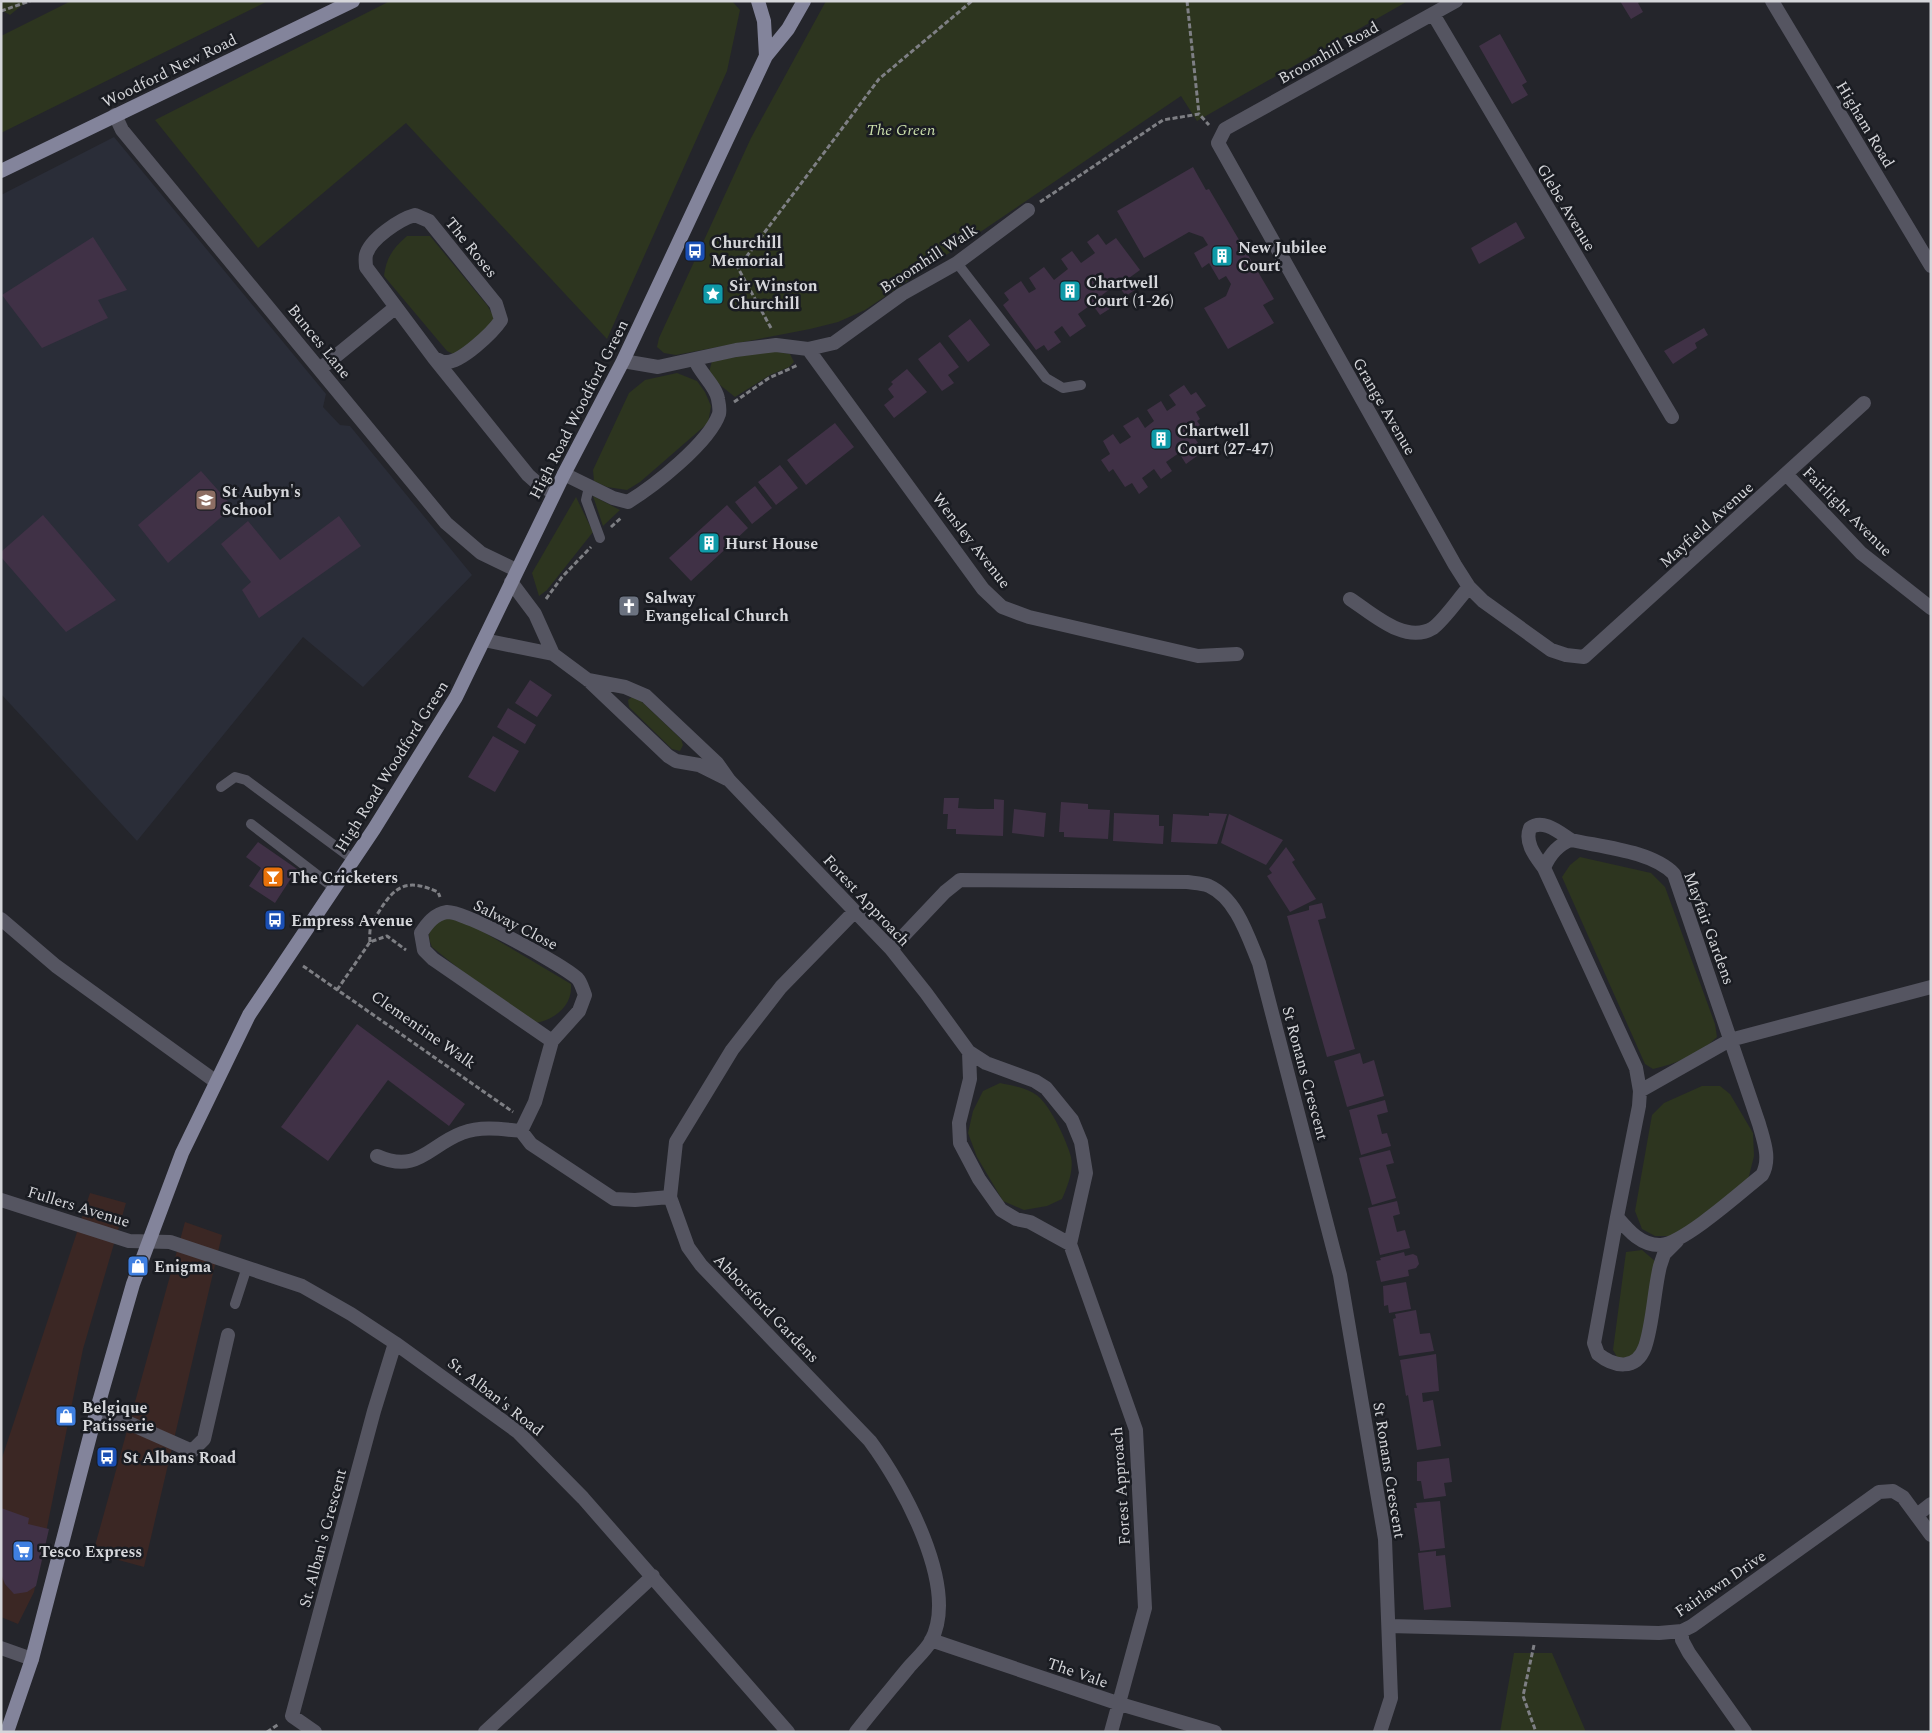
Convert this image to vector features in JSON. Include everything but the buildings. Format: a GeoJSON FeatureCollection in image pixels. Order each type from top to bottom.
{"type":"FeatureCollection","features":[{"type":"Feature","properties":{"kind":"main road","name":"Woodford New Road"},"geometry":{"type":"LineString","coordinates":[[1,171],[353,1]]}},
{"type":"Feature","properties":{"kind":"main road","name":"High Road Woodford Green"},"geometry":{"type":"LineString","coordinates":[[758,1],[764,21],[766,56]]}},
{"type":"Feature","properties":{"kind":"main road","name":"High Road Woodford Green"},"geometry":{"type":"LineString","coordinates":[[7,1732],[32,1659],[97,1409],[133,1284],[182,1153],[215,1081],[264,990],[354,860],[456,697],[554,493],[623,361],[766,56],[788,30],[804,1]]}},
{"type":"Feature","properties":{"kind":"street","name":"Broomhill Road"},"geometry":{"type":"LineString","coordinates":[[1220,136],[1225,129],[1456,1]]}},
{"type":"Feature","properties":{"kind":"street","name":"Higham Road"},"geometry":{"type":"LineString","coordinates":[[1772,1],[1931,266]]}},
{"type":"Feature","properties":{"kind":"street","name":"Glebe Avenue"},"geometry":{"type":"LineString","coordinates":[[1433,14],[1672,418]]}},
{"type":"Feature","properties":{"kind":"street","name":"Bunces Lane"},"geometry":{"type":"LineString","coordinates":[[115,115],[122,130],[456,533],[514,576]]}},
{"type":"Feature","properties":{"kind":"street","name":"Grange Avenue"},"geometry":{"type":"LineString","coordinates":[[1220,136],[1219,149],[1469,587],[1483,601],[1551,650],[1566,655]]}},
{"type":"Feature","properties":{"kind":"street","name":"Broomhill Walk"},"geometry":{"type":"LineString","coordinates":[[623,361],[658,367],[736,350],[776,345],[811,352],[834,342],[860,326],[902,294],[957,263],[1028,210]]}},
{"type":"Feature","properties":{"kind":"street","name":"The Roses"},"geometry":{"type":"LineString","coordinates":[[434,358],[446,362],[458,358],[493,332],[501,320],[496,304],[435,228],[429,221],[416,215],[402,219],[371,244],[365,256],[366,267],[434,358],[528,475],[554,493]]}},
{"type":"Feature","properties":{"kind":"street"},"geometry":{"type":"LineString","coordinates":[[320,369],[396,307]]}},
{"type":"Feature","properties":{"kind":"street","name":"Wensley Avenue"},"geometry":{"type":"LineString","coordinates":[[811,352],[983,589],[1002,606],[1029,617],[1198,656],[1236,654]]}},
{"type":"Feature","properties":{"kind":"street"},"geometry":{"type":"LineString","coordinates":[[564,474],[628,502],[688,456],[714,426],[720,412],[718,396],[698,368],[695,360]]}},
{"type":"Feature","properties":{"kind":"street","name":"Mayfield Avenue"},"geometry":{"type":"LineString","coordinates":[[1566,655],[1584,657],[1787,475],[1864,403]]}},
{"type":"Feature","properties":{"kind":"street","name":"Fairlight Avenue"},"geometry":{"type":"LineString","coordinates":[[1787,475],[1860,553],[1931,608]]}},
{"type":"Feature","properties":{"kind":"street","name":"Forest Approach"},"geometry":{"type":"LineString","coordinates":[[514,576],[535,614],[553,654]]}},
{"type":"Feature","properties":{"kind":"street"},"geometry":{"type":"LineString","coordinates":[[1350,598],[1400,631],[1417,633],[1433,628],[1469,587]]}},
{"type":"Feature","properties":{"kind":"street","name":"Forest Approach"},"geometry":{"type":"LineString","coordinates":[[484,640],[553,654],[588,680],[668,756],[676,761],[699,765],[730,780]]}},
{"type":"Feature","properties":{"kind":"street","name":"Forest Approach"},"geometry":{"type":"LineString","coordinates":[[588,680],[625,687],[646,696],[717,763],[730,780],[891,949],[969,1052],[986,1063],[1035,1081],[1046,1088],[1072,1120],[1081,1142],[1086,1173],[1070,1244],[1136,1430],[1145,1608],[1111,1732]]}},
{"type":"Feature","properties":{"kind":"street","name":"Mayfair Gardens"},"geometry":{"type":"LineString","coordinates":[[1540,825],[1547,826],[1571,840],[1651,858],[1665,865],[1674,874],[1759,1124],[1767,1153],[1767,1166],[1762,1175],[1677,1241],[1664,1254],[1660,1266],[1645,1348],[1636,1359],[1626,1364],[1617,1365],[1598,1354],[1594,1343],[1639,1106],[1640,1090],[1636,1068],[1544,868],[1529,842],[1528,834],[1530,828],[1540,825]]}},
{"type":"Feature","properties":{"kind":"street"},"geometry":{"type":"LineString","coordinates":[[1544,868],[1548,859],[1561,843],[1571,840]]}},
{"type":"Feature","properties":{"kind":"street","name":"St Ronans Crescent"},"geometry":{"type":"LineString","coordinates":[[891,949],[944,892],[960,880],[1186,882],[1209,886],[1226,898],[1244,929],[1259,963],[1340,1275],[1385,1538],[1391,1698],[1380,1732]]}},
{"type":"Feature","properties":{"kind":"street","name":"Abbotsford Gardens"},"geometry":{"type":"LineString","coordinates":[[856,911],[781,987],[732,1050],[676,1142],[670,1197],[688,1247],[701,1265],[870,1441],[892,1471],[933,1564],[938,1589],[938,1611],[931,1640],[856,1732]]}},
{"type":"Feature","properties":{"kind":"street","name":"Salway Close"},"geometry":{"type":"LineString","coordinates":[[424,950],[422,934],[426,926],[430,920],[447,912],[468,917],[563,968],[579,980],[586,995],[579,1011],[552,1041],[535,1102],[523,1126]]}},
{"type":"Feature","properties":{"kind":"street"},"geometry":{"type":"LineString","coordinates":[[1,919],[56,966],[215,1081]]}},
{"type":"Feature","properties":{"kind":"street"},"geometry":{"type":"LineString","coordinates":[[424,950],[432,959],[552,1041]]}},
{"type":"Feature","properties":{"kind":"street"},"geometry":{"type":"LineString","coordinates":[[1640,1090],[1730,1040],[1931,987]]}},
{"type":"Feature","properties":{"kind":"street"},"geometry":{"type":"LineString","coordinates":[[969,1052],[970,1079],[959,1123],[960,1143],[979,1179],[1000,1210],[1030,1222],[1070,1244]]}},
{"type":"Feature","properties":{"kind":"street"},"geometry":{"type":"LineString","coordinates":[[377,1156],[398,1163],[410,1163],[462,1133],[491,1128],[523,1126],[531,1144],[614,1199],[635,1200],[670,1197]]}},
{"type":"Feature","properties":{"kind":"street","name":"Fullers Avenue"},"geometry":{"type":"LineString","coordinates":[[1,1200],[129,1241],[148,1242]]}},
{"type":"Feature","properties":{"kind":"street"},"geometry":{"type":"LineString","coordinates":[[1617,1217],[1628,1232],[1642,1241],[1660,1245],[1677,1241]]}},
{"type":"Feature","properties":{"kind":"street","name":"St. Alban's Road"},"geometry":{"type":"LineString","coordinates":[[148,1242],[170,1242],[247,1266],[302,1286],[395,1343],[518,1432],[583,1498],[788,1732]]}},
{"type":"Feature","properties":{"kind":"street"},"geometry":{"type":"LineString","coordinates":[[97,1409],[192,1451],[204,1439],[228,1335]]}},
{"type":"Feature","properties":{"kind":"street","name":"St. Alban's Crescent"},"geometry":{"type":"LineString","coordinates":[[315,1732],[292,1716],[374,1411],[395,1343]]}},
{"type":"Feature","properties":{"kind":"street","name":"Fairlawn Drive"},"geometry":{"type":"LineString","coordinates":[[1389,1626],[1682,1632],[1879,1492],[1893,1491],[1903,1497],[1931,1535]]}},
{"type":"Feature","properties":{"kind":"street"},"geometry":{"type":"LineString","coordinates":[[1917,1515],[1931,1504]]}},
{"type":"Feature","properties":{"kind":"street"},"geometry":{"type":"LineString","coordinates":[[485,1732],[653,1576]]}},
{"type":"Feature","properties":{"kind":"street"},"geometry":{"type":"LineString","coordinates":[[1682,1632],[1682,1640],[1689,1653],[1745,1732]]}},
{"type":"Feature","properties":{"kind":"street","name":"The Vale"},"geometry":{"type":"LineString","coordinates":[[931,1640],[1120,1704],[1215,1732]]}},
{"type":"Feature","properties":{"kind":"street"},"geometry":{"type":"LineString","coordinates":[[1,1648],[32,1659]]}},
{"type":"Feature","properties":{"kind":"lane"},"geometry":{"type":"LineString","coordinates":[[957,263],[1046,378],[1063,388],[1081,385]]}},
{"type":"Feature","properties":{"kind":"lane"},"geometry":{"type":"LineString","coordinates":[[590,487],[586,500],[600,538]]}},
{"type":"Feature","properties":{"kind":"lane"},"geometry":{"type":"LineString","coordinates":[[221,787],[235,777],[246,780],[354,860]]}},
{"type":"Feature","properties":{"kind":"lane"},"geometry":{"type":"LineString","coordinates":[[251,824],[334,888]]}},
{"type":"Feature","properties":{"kind":"lane"},"geometry":{"type":"LineString","coordinates":[[235,1304],[247,1266]]}},
{"type":"Feature","properties":{"kind":"path"},"geometry":{"type":"LineString","coordinates":[[1,11],[30,1]]}},
{"type":"Feature","properties":{"kind":"path"},"geometry":{"type":"LineString","coordinates":[[776,345],[775,336],[738,268],[879,79],[972,1]]}},
{"type":"Feature","properties":{"kind":"path"},"geometry":{"type":"LineString","coordinates":[[1187,1],[1200,114],[1220,136]]}},
{"type":"Feature","properties":{"kind":"path"},"geometry":{"type":"LineString","coordinates":[[1028,210],[1163,120],[1200,114]]}},
{"type":"Feature","properties":{"kind":"path"},"geometry":{"type":"LineString","coordinates":[[720,412],[811,352]]}},
{"type":"Feature","properties":{"kind":"path"},"geometry":{"type":"LineString","coordinates":[[543,602],[562,577],[626,513],[628,502]]}},
{"type":"Feature","properties":{"kind":"path"},"geometry":{"type":"LineString","coordinates":[[370,942],[369,927],[390,893],[405,886],[424,886],[438,892],[447,912]]}},
{"type":"Feature","properties":{"kind":"path"},"geometry":{"type":"LineString","coordinates":[[337,990],[370,942],[387,936],[411,952],[424,950]]}},
{"type":"Feature","properties":{"kind":"path","name":"Clementine Walk"},"geometry":{"type":"LineString","coordinates":[[301,966],[337,990],[523,1126]]}},
{"type":"Feature","properties":{"kind":"path"},"geometry":{"type":"LineString","coordinates":[[1535,1731],[1523,1696],[1533,1654],[1536,1630]]}},
{"type":"Feature","properties":{"kind":"shaded area","name":"St Aubyn's School"},"geometry":{"type":"Polygon","coordinates":[[[114,137],[326,394],[323,407],[340,425],[350,426],[472,575],[363,687],[303,637],[137,841],[1,694],[1,195],[114,137]]]}},
{"type":"Feature","properties":{"kind":"shaded area"},"geometry":{"type":"Polygon","coordinates":[[[90,1193],[126,1203],[83,1349],[34,1592],[18,1624],[1,1617],[1,1461],[90,1193]]]}},
{"type":"Feature","properties":{"kind":"shaded area"},"geometry":{"type":"Polygon","coordinates":[[[185,1222],[222,1235],[144,1567],[93,1553],[185,1222]]]}},
{"type":"Feature","properties":{"kind":"green space"},"geometry":{"type":"Polygon","coordinates":[[[1,1],[27,1],[10,15],[1,10],[1,1]]]}},
{"type":"Feature","properties":{"kind":"green space"},"geometry":{"type":"Polygon","coordinates":[[[71,1],[268,1],[1,133],[1,36],[71,1]]]}},
{"type":"Feature","properties":{"kind":"green space"},"geometry":{"type":"Polygon","coordinates":[[[390,1],[732,1],[740,10],[727,71],[607,339],[406,123],[258,248],[155,120],[390,1]]]}},
{"type":"Feature","properties":{"kind":"green space","name":"The Green"},"geometry":{"type":"Polygon","coordinates":[[[826,1],[1408,1],[1197,121],[1181,96],[865,310],[838,322],[810,329],[676,355],[664,353],[657,347],[659,338],[751,138],[826,1]]]}},
{"type":"Feature","properties":{"kind":"green space"},"geometry":{"type":"Polygon","coordinates":[[[407,236],[430,236],[487,305],[494,317],[493,329],[455,355],[447,351],[384,276],[386,264],[391,254],[407,236]]]}},
{"type":"Feature","properties":{"kind":"green space"},"geometry":{"type":"Polygon","coordinates":[[[771,351],[790,354],[794,362],[789,367],[770,375],[735,397],[720,385],[709,372],[712,361],[771,351]]]}},
{"type":"Feature","properties":{"kind":"green space"},"geometry":{"type":"Polygon","coordinates":[[[677,373],[697,381],[705,392],[711,406],[708,423],[640,482],[627,490],[607,487],[594,481],[593,470],[629,393],[645,380],[677,373]]]}},
{"type":"Feature","properties":{"kind":"green space"},"geometry":{"type":"Polygon","coordinates":[[[593,496],[620,510],[603,526],[593,496]]]}},
{"type":"Feature","properties":{"kind":"green space"},"geometry":{"type":"Polygon","coordinates":[[[576,497],[593,532],[547,590],[539,596],[532,573],[576,497]]]}},
{"type":"Feature","properties":{"kind":"green space"},"geometry":{"type":"Polygon","coordinates":[[[633,696],[641,701],[681,739],[683,745],[680,751],[672,749],[629,707],[628,700],[633,696]]]}},
{"type":"Feature","properties":{"kind":"green space"},"geometry":{"type":"Polygon","coordinates":[[[1580,857],[1651,873],[1665,887],[1715,1024],[1717,1037],[1696,1053],[1679,1061],[1653,1069],[1645,1064],[1562,877],[1570,865],[1580,857]]]}},
{"type":"Feature","properties":{"kind":"green space"},"geometry":{"type":"Polygon","coordinates":[[[439,916],[470,924],[571,984],[571,992],[566,1005],[556,1015],[535,1023],[473,980],[432,947],[429,934],[433,923],[439,916]]]}},
{"type":"Feature","properties":{"kind":"green space"},"geometry":{"type":"Polygon","coordinates":[[[1000,1083],[1016,1086],[1040,1098],[1054,1118],[1066,1143],[1072,1162],[1070,1179],[1062,1199],[1047,1206],[1024,1210],[1003,1201],[977,1157],[968,1133],[973,1111],[983,1091],[1000,1083]]]}},
{"type":"Feature","properties":{"kind":"green space"},"geometry":{"type":"Polygon","coordinates":[[[1702,1086],[1720,1086],[1730,1094],[1753,1133],[1754,1156],[1748,1180],[1689,1227],[1670,1236],[1655,1236],[1642,1229],[1635,1211],[1652,1115],[1664,1103],[1702,1086]]]}},
{"type":"Feature","properties":{"kind":"green space"},"geometry":{"type":"Polygon","coordinates":[[[1642,1250],[1655,1261],[1640,1346],[1635,1354],[1623,1360],[1617,1357],[1613,1350],[1626,1252],[1642,1250]]]}},
{"type":"Feature","properties":{"kind":"green space"},"geometry":{"type":"Polygon","coordinates":[[[1514,1653],[1552,1653],[1586,1732],[1500,1732],[1514,1653]]]}},
{"type":"Feature","properties":{"kind":"place","name":"Churchill Memorial"},"geometry":{"type":"Point","coordinates":[695,251]}},
{"type":"Feature","properties":{"kind":"place","name":"New Jubilee Court"},"geometry":{"type":"Point","coordinates":[1222,256]}},
{"type":"Feature","properties":{"kind":"place","name":"Chartwell Court (1-26)"},"geometry":{"type":"Point","coordinates":[1070,291]}},
{"type":"Feature","properties":{"kind":"place","name":"Sir Winston Churchill"},"geometry":{"type":"Point","coordinates":[713,294]}},
{"type":"Feature","properties":{"kind":"place","name":"Chartwell Court (27-47)"},"geometry":{"type":"Point","coordinates":[1161,439]}},
{"type":"Feature","properties":{"kind":"place","name":"St Aubyn's School"},"geometry":{"type":"Point","coordinates":[206,500]}},
{"type":"Feature","properties":{"kind":"place","name":"Hurst House"},"geometry":{"type":"Point","coordinates":[709,543]}},
{"type":"Feature","properties":{"kind":"place","name":"Salway Evangelical Church"},"geometry":{"type":"Point","coordinates":[629,606]}},
{"type":"Feature","properties":{"kind":"place","name":"The Cricketers"},"geometry":{"type":"Point","coordinates":[273,877]}},
{"type":"Feature","properties":{"kind":"place","name":"Empress Avenue"},"geometry":{"type":"Point","coordinates":[275,920]}},
{"type":"Feature","properties":{"kind":"place","name":"Enigma"},"geometry":{"type":"Point","coordinates":[138,1266]}},
{"type":"Feature","properties":{"kind":"place","name":"Belgique Patisserie"},"geometry":{"type":"Point","coordinates":[66,1416]}},
{"type":"Feature","properties":{"kind":"place","name":"St Albans Road"},"geometry":{"type":"Point","coordinates":[107,1457]}},
{"type":"Feature","properties":{"kind":"place","name":"Tesco Express"},"geometry":{"type":"Point","coordinates":[23,1551]}}]}
